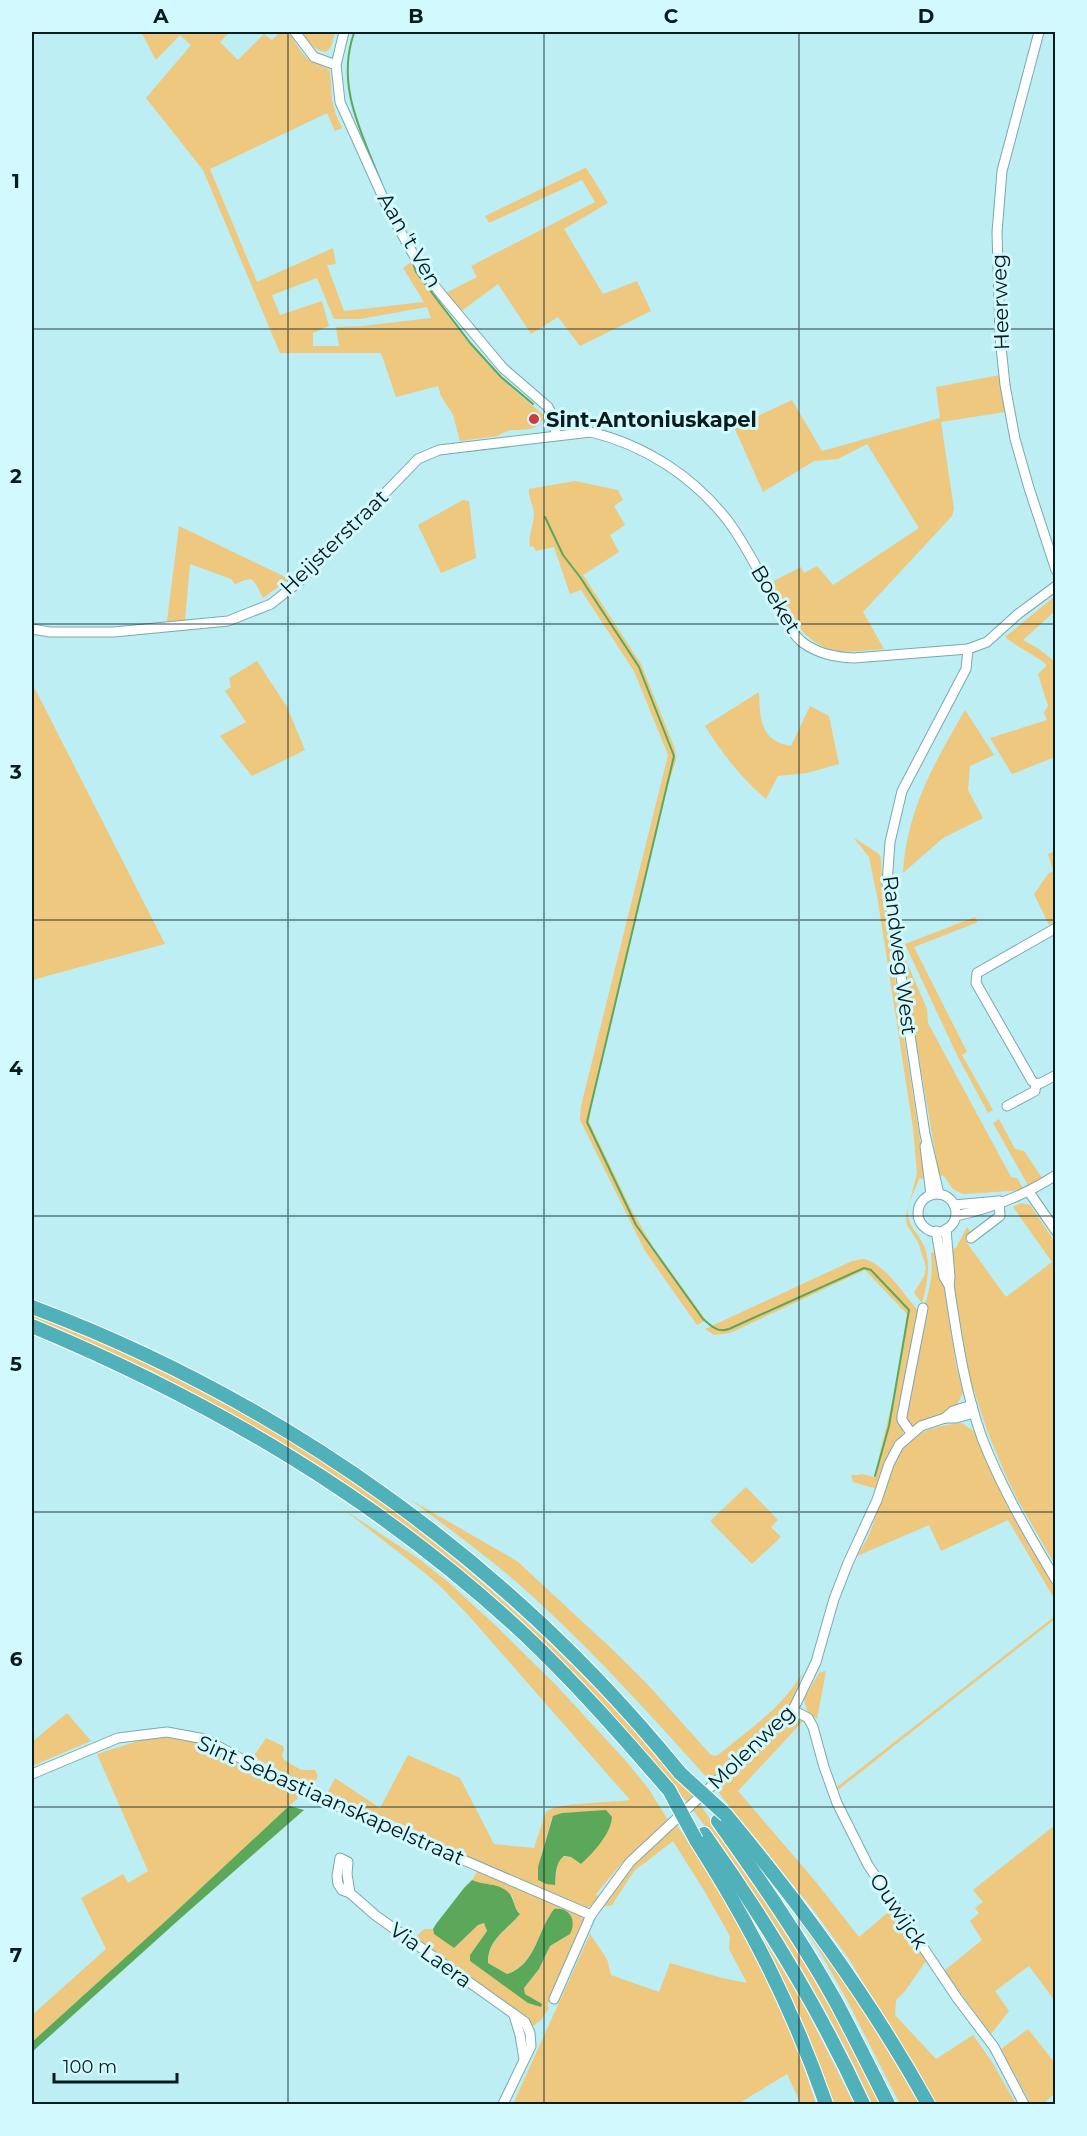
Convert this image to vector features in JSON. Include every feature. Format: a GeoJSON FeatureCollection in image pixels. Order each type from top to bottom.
{"type":"FeatureCollection","features":[{"type":"Feature","properties":{"kind":"highway"},"geometry":{"type":"LineString","coordinates":[[32,1307],[115,1340],[228,1397],[343,1467],[399,1506],[478,1568],[534,1618],[607,1689],[793,1898],[835,1955],[902,2058],[928,2104]]}},
{"type":"Feature","properties":{"kind":"highway"},"geometry":{"type":"LineString","coordinates":[[32,1326],[106,1358],[226,1418],[297,1461],[390,1523],[481,1596],[524,1635],[597,1707],[668,1788],[700,1837],[777,1981],[826,2104]]}},
{"type":"Feature","properties":{"kind":"highway"},"geometry":{"type":"LineString","coordinates":[[722,1818],[810,1958],[841,2012],[888,2104]]}},
{"type":"Feature","properties":{"kind":"highway"},"geometry":{"type":"LineString","coordinates":[[700,1837],[752,1903],[790,1962],[822,2020],[863,2104]]}},
{"type":"Feature","properties":{"kind":"street"},"geometry":{"type":"LineString","coordinates":[[295,32],[314,57],[336,65]]}},
{"type":"Feature","properties":{"kind":"street","name":"Aan 't Ven"},"geometry":{"type":"LineString","coordinates":[[344,32],[336,65],[340,102],[390,213],[420,266],[441,294],[503,369],[548,407],[554,419],[556,435]]}},
{"type":"Feature","properties":{"kind":"street","name":"Heerweg"},"geometry":{"type":"LineString","coordinates":[[1039,32],[1002,171],[997,232],[1000,337],[1005,385],[1015,439],[1056,570]]}},
{"type":"Feature","properties":{"kind":"street","name":"Boeket"},"geometry":{"type":"LineString","coordinates":[[556,435],[591,432],[611,437],[637,447],[683,476],[728,521],[787,623],[802,641],[819,652],[835,657],[854,658],[968,649],[987,642],[1018,614],[1056,586]]}},
{"type":"Feature","properties":{"kind":"street","name":"Heijsterstraat"},"geometry":{"type":"LineString","coordinates":[[32,629],[50,632],[114,632],[235,619],[271,604],[300,581],[418,459],[439,450],[556,435]]}},
{"type":"Feature","properties":{"kind":"street","name":"Randweg West"},"geometry":{"type":"LineString","coordinates":[[935,1195],[887,884],[890,842],[902,791],[966,669],[968,649]]}},
{"type":"Feature","properties":{"kind":"street"},"geometry":{"type":"LineString","coordinates":[[1007,1106],[1035,1091],[1036,1084],[976,983],[975,977],[977,973],[1056,928]]}},
{"type":"Feature","properties":{"kind":"street"},"geometry":{"type":"LineString","coordinates":[[1036,1084],[1056,1075]]}},
{"type":"Feature","properties":{"kind":"street"},"geometry":{"type":"LineString","coordinates":[[956,1216],[980,1211],[1010,1200],[1029,1192],[1056,1175]]}},
{"type":"Feature","properties":{"kind":"street"},"geometry":{"type":"LineString","coordinates":[[1029,1192],[1056,1231]]}},
{"type":"Feature","properties":{"kind":"street"},"geometry":{"type":"LineString","coordinates":[[935,1195],[948,1197],[954,1205],[956,1216],[946,1229],[936,1231],[924,1226],[919,1215],[921,1203],[935,1195]]}},
{"type":"Feature","properties":{"kind":"street"},"geometry":{"type":"LineString","coordinates":[[954,1205],[999,1203]]}},
{"type":"Feature","properties":{"kind":"street"},"geometry":{"type":"LineString","coordinates":[[971,1238],[1000,1216],[999,1203]]}},
{"type":"Feature","properties":{"kind":"street"},"geometry":{"type":"LineString","coordinates":[[946,1229],[949,1286],[960,1355],[973,1409],[994,1466],[1056,1581]]}},
{"type":"Feature","properties":{"kind":"street"},"geometry":{"type":"LineString","coordinates":[[936,1231],[944,1277],[949,1286]]}},
{"type":"Feature","properties":{"kind":"street"},"geometry":{"type":"LineString","coordinates":[[911,1433],[902,1420],[902,1416],[923,1308]]}},
{"type":"Feature","properties":{"kind":"street","name":"Molenweg"},"geometry":{"type":"LineString","coordinates":[[554,1999],[591,1915],[630,1862],[793,1710],[816,1662],[834,1599],[877,1500],[898,1444],[921,1426],[945,1418],[953,1411],[973,1409]]}},
{"type":"Feature","properties":{"kind":"street","name":"Ouwijck"},"geometry":{"type":"LineString","coordinates":[[793,1710],[808,1718],[813,1727],[837,1803],[868,1864],[957,1998],[994,2047],[1024,2104]]}},
{"type":"Feature","properties":{"kind":"street","name":"Sint Sebastiaanskapelstraat"},"geometry":{"type":"LineString","coordinates":[[32,1774],[118,1738],[167,1732],[205,1739],[287,1784],[591,1915]]}},
{"type":"Feature","properties":{"kind":"street","name":"Via Laera"},"geometry":{"type":"LineString","coordinates":[[350,1893],[375,1915],[514,2015],[524,2059],[503,2104]]}},
{"type":"Feature","properties":{"kind":"shaded area"},"geometry":{"type":"Polygon","coordinates":[[[141,32],[230,32],[220,42],[238,60],[264,34],[272,40],[280,32],[289,32],[307,58],[330,71],[332,100],[342,128],[335,131],[327,113],[210,169],[257,282],[333,248],[336,264],[327,265],[344,311],[424,302],[403,268],[411,262],[472,347],[496,373],[545,416],[540,423],[529,429],[504,432],[498,436],[460,441],[453,415],[441,396],[438,386],[396,397],[381,353],[280,353],[203,170],[146,98],[191,45],[180,35],[156,60],[141,32]],[[317,278],[272,295],[280,315],[322,301],[329,326],[313,333],[313,346],[339,346],[336,327],[431,318],[427,307],[360,319],[334,319],[317,278]]]}},
{"type":"Feature","properties":{"kind":"shaded area"},"geometry":{"type":"Polygon","coordinates":[[[302,32],[335,32],[331,47],[326,52],[315,48],[302,32]]]}},
{"type":"Feature","properties":{"kind":"shaded area"},"geometry":{"type":"Polygon","coordinates":[[[585,168],[608,203],[564,229],[603,294],[637,281],[651,311],[580,346],[558,317],[531,334],[498,284],[460,312],[446,293],[477,277],[471,266],[595,202],[582,180],[489,223],[485,216],[585,168]]]}},
{"type":"Feature","properties":{"kind":"shaded area"},"geometry":{"type":"Polygon","coordinates":[[[1000,375],[1005,412],[941,422],[954,509],[952,516],[863,612],[884,649],[837,651],[815,642],[789,615],[770,583],[801,567],[804,573],[817,566],[833,585],[919,528],[867,444],[838,459],[814,461],[763,492],[734,427],[792,400],[822,451],[940,418],[936,387],[1000,375]]]}},
{"type":"Feature","properties":{"kind":"shaded area"},"geometry":{"type":"Polygon","coordinates":[[[575,481],[618,490],[623,500],[614,506],[625,525],[610,535],[619,552],[583,575],[641,664],[675,749],[676,760],[666,791],[592,1101],[589,1122],[631,1209],[653,1247],[706,1320],[697,1325],[645,1251],[580,1120],[581,1106],[668,755],[634,671],[581,590],[570,594],[554,547],[536,551],[533,546],[530,547],[534,513],[529,489],[575,481]]]}},
{"type":"Feature","properties":{"kind":"shaded area"},"geometry":{"type":"Polygon","coordinates":[[[463,500],[469,501],[476,558],[441,573],[418,525],[463,500]]]}},
{"type":"Feature","properties":{"kind":"shaded area"},"geometry":{"type":"Polygon","coordinates":[[[179,526],[289,579],[263,598],[251,579],[235,584],[231,579],[190,564],[185,620],[167,621],[179,526]]]}},
{"type":"Feature","properties":{"kind":"shaded area"},"geometry":{"type":"Polygon","coordinates":[[[1054,597],[1055,611],[1023,640],[1055,660],[1055,757],[1012,774],[990,738],[1047,720],[1044,713],[1048,706],[1038,674],[1047,665],[1005,637],[1054,597]]]}},
{"type":"Feature","properties":{"kind":"shaded area"},"geometry":{"type":"Polygon","coordinates":[[[257,661],[287,707],[305,750],[252,776],[220,736],[246,722],[225,691],[231,687],[229,678],[257,661]]]}},
{"type":"Feature","properties":{"kind":"shaded area"},"geometry":{"type":"Polygon","coordinates":[[[32,683],[165,944],[32,980],[32,683]]]}},
{"type":"Feature","properties":{"kind":"shaded area"},"geometry":{"type":"Polygon","coordinates":[[[759,692],[761,720],[764,727],[773,739],[781,743],[791,746],[810,706],[829,716],[839,764],[807,773],[778,776],[766,799],[748,783],[732,765],[705,726],[759,692]]]}},
{"type":"Feature","properties":{"kind":"shaded area"},"geometry":{"type":"Polygon","coordinates":[[[965,710],[994,755],[970,766],[968,790],[983,818],[943,838],[903,873],[910,828],[916,808],[933,768],[965,710]]]}},
{"type":"Feature","properties":{"kind":"shaded area"},"geometry":{"type":"Polygon","coordinates":[[[853,837],[879,854],[881,858],[883,902],[924,1178],[919,1179],[908,1210],[911,1225],[923,1243],[927,1255],[928,1276],[922,1303],[914,1293],[924,1276],[926,1267],[918,1242],[907,1225],[906,1216],[917,1173],[913,1128],[878,901],[869,857],[853,837]]]}},
{"type":"Feature","properties":{"kind":"shaded area"},"geometry":{"type":"Polygon","coordinates":[[[1055,851],[1055,921],[1049,925],[1034,894],[1048,874],[1053,871],[1048,854],[1055,851]]]}},
{"type":"Feature","properties":{"kind":"shaded area"},"geometry":{"type":"Polygon","coordinates":[[[975,917],[978,922],[914,947],[967,1052],[962,1055],[993,1110],[988,1113],[957,1055],[905,944],[975,917]]]}},
{"type":"Feature","properties":{"kind":"shaded area"},"geometry":{"type":"Polygon","coordinates":[[[900,947],[927,1009],[928,1023],[1011,1177],[1017,1178],[1024,1190],[963,1194],[953,1189],[944,1176],[939,1175],[900,947]]]}},
{"type":"Feature","properties":{"kind":"shaded area"},"geometry":{"type":"Polygon","coordinates":[[[999,1119],[1015,1149],[1024,1151],[1042,1178],[1029,1187],[993,1123],[999,1119]]]}},
{"type":"Feature","properties":{"kind":"shaded area"},"geometry":{"type":"Polygon","coordinates":[[[1021,1203],[1030,1205],[1055,1242],[1055,1565],[1006,1476],[988,1433],[970,1379],[958,1317],[950,1250],[956,1248],[967,1227],[972,1234],[967,1243],[1006,1297],[1052,1262],[1013,1207],[1021,1203]]]}},
{"type":"Feature","properties":{"kind":"shaded area"},"geometry":{"type":"Polygon","coordinates":[[[935,1252],[944,1284],[956,1365],[963,1392],[956,1407],[915,1426],[911,1425],[906,1418],[917,1342],[931,1278],[931,1253],[935,1252]]]}},
{"type":"Feature","properties":{"kind":"shaded area"},"geometry":{"type":"Polygon","coordinates":[[[863,1259],[879,1266],[919,1312],[901,1421],[903,1436],[877,1489],[853,1482],[851,1475],[861,1474],[874,1477],[894,1395],[907,1314],[865,1270],[730,1333],[714,1335],[705,1329],[852,1261],[863,1259]]]}},
{"type":"Feature","properties":{"kind":"shaded area"},"geometry":{"type":"Polygon","coordinates":[[[32,1314],[128,1353],[220,1399],[309,1452],[394,1512],[475,1576],[552,1646],[625,1719],[694,1796],[687,1802],[609,1715],[539,1643],[283,1446],[156,1373],[32,1321],[32,1314]]]}},
{"type":"Feature","properties":{"kind":"shaded area"},"geometry":{"type":"Polygon","coordinates":[[[962,1423],[975,1432],[1007,1506],[1055,1588],[1055,1600],[1008,1520],[941,1551],[929,1525],[857,1556],[871,1531],[884,1490],[900,1452],[908,1442],[927,1430],[962,1423]]]}},
{"type":"Feature","properties":{"kind":"shaded area"},"geometry":{"type":"Polygon","coordinates":[[[746,1487],[778,1520],[771,1527],[781,1537],[752,1564],[710,1521],[746,1487]]]}},
{"type":"Feature","properties":{"kind":"shaded area"},"geometry":{"type":"Polygon","coordinates":[[[411,1500],[517,1561],[650,1687],[710,1754],[718,1755],[765,1717],[786,1696],[803,1672],[791,1704],[784,1714],[710,1781],[608,1670],[543,1606],[495,1564],[411,1500]]]}},
{"type":"Feature","properties":{"kind":"shaded area"},"geometry":{"type":"Polygon","coordinates":[[[343,1509],[419,1559],[494,1624],[556,1685],[625,1760],[648,1788],[668,1820],[621,1864],[596,1894],[599,1897],[593,1905],[585,1908],[428,1840],[425,1834],[327,1794],[335,1778],[380,1808],[408,1755],[460,1778],[494,1844],[534,1848],[546,1812],[552,1809],[561,1806],[630,1800],[470,1617],[425,1573],[343,1509]],[[580,1812],[562,1813],[552,1818],[541,1855],[540,1882],[555,1885],[557,1865],[562,1857],[571,1857],[581,1864],[610,1825],[612,1817],[580,1812]]]}},
{"type":"Feature","properties":{"kind":"shaded area"},"geometry":{"type":"Polygon","coordinates":[[[1055,1616],[1055,1619],[838,1790],[837,1787],[1055,1616]]]}},
{"type":"Feature","properties":{"kind":"shaded area"},"geometry":{"type":"Polygon","coordinates":[[[826,1671],[817,1719],[807,1711],[804,1699],[819,1673],[826,1671]]]}},
{"type":"Feature","properties":{"kind":"shaded area"},"geometry":{"type":"Polygon","coordinates":[[[67,1713],[91,1741],[32,1766],[32,1742],[67,1713]]]}},
{"type":"Feature","properties":{"kind":"shaded area"},"geometry":{"type":"Polygon","coordinates":[[[796,1716],[804,1720],[738,1791],[816,1882],[859,1937],[892,1909],[926,1961],[896,2000],[895,2015],[936,2059],[973,2035],[992,2062],[1016,2104],[936,2104],[849,1959],[814,1911],[715,1788],[792,1717],[796,1716]]]}},
{"type":"Feature","properties":{"kind":"shaded area"},"geometry":{"type":"Polygon","coordinates":[[[165,1737],[200,1743],[280,1787],[301,1795],[32,2042],[32,2015],[106,1949],[81,1898],[123,1874],[128,1883],[148,1871],[97,1754],[148,1738],[165,1737]]]}},
{"type":"Feature","properties":{"kind":"shaded area"},"geometry":{"type":"Polygon","coordinates":[[[266,1738],[283,1746],[284,1760],[301,1770],[315,1770],[318,1776],[312,1787],[253,1757],[266,1738]]]}},
{"type":"Feature","properties":{"kind":"shaded area"},"geometry":{"type":"Polygon","coordinates":[[[699,1803],[824,1986],[883,2104],[872,2104],[834,2026],[791,1951],[744,1879],[692,1809],[699,1803]]]}},
{"type":"Feature","properties":{"kind":"shaded area"},"geometry":{"type":"Polygon","coordinates":[[[289,1806],[304,1810],[32,2052],[32,2042],[289,1806]]]}},
{"type":"Feature","properties":{"kind":"shaded area"},"geometry":{"type":"Polygon","coordinates":[[[606,1810],[612,1817],[611,1823],[601,1843],[591,1854],[581,1864],[571,1857],[564,1856],[557,1865],[555,1885],[538,1880],[538,1867],[553,1816],[562,1813],[606,1810]]]}},
{"type":"Feature","properties":{"kind":"shaded area"},"geometry":{"type":"Polygon","coordinates":[[[676,1824],[720,1889],[774,1992],[791,2028],[816,2104],[801,2104],[787,2074],[738,2104],[513,2104],[590,1934],[607,1959],[611,1975],[659,1992],[670,1963],[747,1983],[729,1949],[730,1936],[673,1841],[634,1871],[612,1905],[603,1907],[628,1869],[676,1824]]]}},
{"type":"Feature","properties":{"kind":"shaded area"},"geometry":{"type":"Polygon","coordinates":[[[1055,1825],[1055,2001],[1029,1966],[995,1991],[1009,2011],[991,2034],[944,1971],[982,1940],[970,1921],[979,1913],[975,1908],[983,1902],[973,1890],[1055,1825]]]}},
{"type":"Feature","properties":{"kind":"shaded area"},"geometry":{"type":"Polygon","coordinates":[[[479,1869],[580,1913],[584,1919],[547,2006],[549,2008],[541,2020],[533,2026],[415,1938],[424,1929],[433,1929],[433,1932],[454,1948],[478,1925],[484,1923],[487,1931],[470,1955],[470,1961],[494,1978],[542,2004],[525,1994],[524,1988],[539,1969],[550,1946],[570,1934],[571,1915],[566,1911],[554,1909],[530,1955],[517,1969],[507,1974],[488,1963],[489,1955],[494,1942],[520,1914],[514,1907],[513,1897],[490,1884],[481,1884],[472,1880],[479,1869]]]}},
{"type":"Feature","properties":{"kind":"shaded area"},"geometry":{"type":"Polygon","coordinates":[[[472,1880],[505,1890],[511,1896],[520,1914],[494,1942],[489,1955],[488,1963],[507,1974],[517,1970],[530,1955],[554,1909],[564,1910],[571,1916],[573,1924],[570,1934],[550,1946],[539,1969],[524,1988],[525,1994],[542,2004],[541,2007],[528,2003],[470,1961],[470,1955],[487,1931],[484,1923],[478,1925],[454,1948],[434,1934],[433,1929],[436,1924],[472,1880]]]}},
{"type":"Feature","properties":{"kind":"shaded area"},"geometry":{"type":"Polygon","coordinates":[[[771,1880],[829,1952],[924,2104],[900,2104],[817,1947],[771,1880]]]}},
{"type":"Feature","properties":{"kind":"shaded area"},"geometry":{"type":"Polygon","coordinates":[[[740,1901],[801,1999],[854,2104],[834,2104],[805,2033],[740,1901]]]}},
{"type":"Feature","properties":{"kind":"shaded area"},"geometry":{"type":"Polygon","coordinates":[[[1028,2029],[1055,2063],[1055,2093],[1043,2104],[1031,2104],[1001,2049],[1028,2029]]]}},
{"type":"Feature","properties":{"kind":"waterway"},"geometry":{"type":"LineString","coordinates":[[348,32],[354,33],[349,53],[350,92],[360,129],[382,185]]}},
{"type":"Feature","properties":{"kind":"waterway"},"geometry":{"type":"LineString","coordinates":[[412,260],[416,272],[471,344],[501,377],[533,404]]}},
{"type":"Feature","properties":{"kind":"waterway"},"geometry":{"type":"LineString","coordinates":[[545,517],[563,555],[639,667],[674,756],[587,1122],[636,1225],[703,1319],[715,1328],[729,1329],[864,1268],[871,1270],[909,1310],[889,1426],[875,1476]]}},
{"type":"Feature","properties":{"kind":"place","name":"Sint-Antoniuskapel"},"geometry":{"type":"Point","coordinates":[534,419]}}]}
